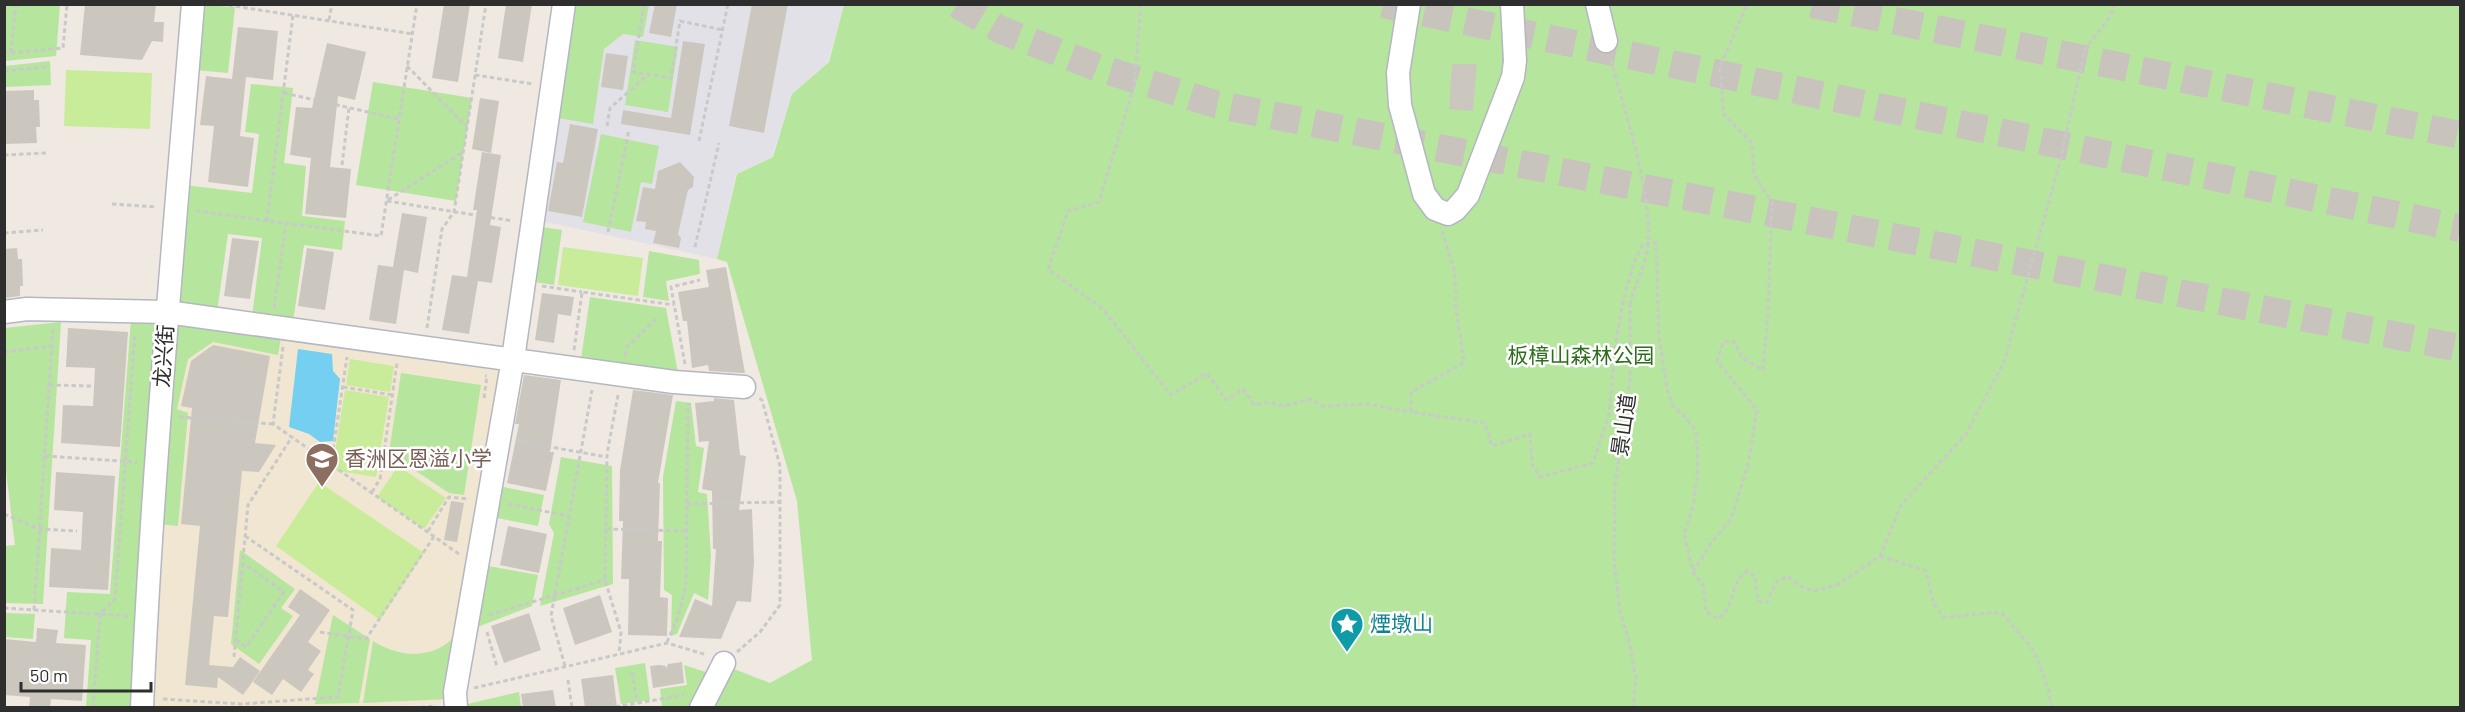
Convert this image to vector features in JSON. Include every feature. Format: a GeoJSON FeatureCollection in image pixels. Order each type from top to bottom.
{"type":"FeatureCollection","features":[{"type":"Feature","properties":{"kind":"street","name":"龙兴街"},"geometry":{"type":"LineString","coordinates":[[152,703],[146,617],[167,312],[193,4]]}},
{"type":"Feature","properties":{"kind":"street"},"geometry":{"type":"LineString","coordinates":[[455,700],[513,359],[564,4]]}},
{"type":"Feature","properties":{"kind":"street"},"geometry":{"type":"LineString","coordinates":[[1409,4],[1398,86],[1400,105],[1424,194],[1435,209],[1448,214],[1464,202],[1506,98],[1514,70],[1512,4]]}},
{"type":"Feature","properties":{"kind":"street"},"geometry":{"type":"LineString","coordinates":[[1597,4],[1606,41]]}},
{"type":"Feature","properties":{"kind":"street"},"geometry":{"type":"LineString","coordinates":[[4,312],[54,309],[167,312],[595,371],[688,383],[744,387]]}},
{"type":"Feature","properties":{"kind":"street"},"geometry":{"type":"LineString","coordinates":[[705,699],[724,663]]}},
{"type":"Feature","properties":{"kind":"path"},"geometry":{"type":"LineString","coordinates":[[11,53],[16,4]]}},
{"type":"Feature","properties":{"kind":"path"},"geometry":{"type":"LineString","coordinates":[[4,53],[63,48],[67,4]]}},
{"type":"Feature","properties":{"kind":"path"},"geometry":{"type":"LineString","coordinates":[[221,4],[413,34]]}},
{"type":"Feature","properties":{"kind":"path"},"geometry":{"type":"LineString","coordinates":[[257,10],[258,4]]}},
{"type":"Feature","properties":{"kind":"path"},"geometry":{"type":"LineString","coordinates":[[329,21],[332,4]]}},
{"type":"Feature","properties":{"kind":"path"},"geometry":{"type":"LineString","coordinates":[[112,204],[176,209],[381,236],[417,4]]}},
{"type":"Feature","properties":{"kind":"path"},"geometry":{"type":"LineString","coordinates":[[424,347],[442,229],[454,212],[486,4]]}},
{"type":"Feature","properties":{"kind":"path"},"geometry":{"type":"LineString","coordinates":[[644,4],[633,72],[670,78],[680,21],[723,30]]}},
{"type":"Feature","properties":{"kind":"path"},"geometry":{"type":"LineString","coordinates":[[699,141],[728,4]]}},
{"type":"Feature","properties":{"kind":"path"},"geometry":{"type":"LineString","coordinates":[[1141,4],[1134,86],[1099,202],[1068,211],[1048,269],[1103,309],[1171,395],[1207,373],[1226,400],[1243,389],[1254,405],[1270,402],[1283,406],[1311,399],[1322,406],[1367,404],[1485,423],[1492,446],[1530,434],[1532,464],[1540,477],[1593,463],[1609,414],[1616,341],[1624,297],[1634,262],[1643,244],[1656,243],[1659,337],[1668,389],[1672,406],[1696,431],[1698,468],[1693,507],[1684,534],[1693,572],[1703,585],[1706,612],[1718,619],[1727,613],[1737,578],[1747,571],[1755,576],[1758,601],[1767,602],[1776,582],[1788,576],[1799,586],[1814,591],[1839,584],[1880,556],[1901,505],[1966,434],[2004,362],[2060,161],[2085,49],[2110,17],[2115,4]]}},
{"type":"Feature","properties":{"kind":"path"},"geometry":{"type":"LineString","coordinates":[[1693,572],[1711,543],[1731,519],[1749,465],[1757,410],[1717,361],[1723,342],[1734,341],[1742,358],[1763,370],[1768,312],[1772,202],[1754,175],[1752,143],[1724,115],[1720,67],[1747,4]]}},
{"type":"Feature","properties":{"kind":"path"},"geometry":{"type":"LineString","coordinates":[[267,221],[293,15]]}},
{"type":"Feature","properties":{"kind":"path","name":"景山道"},"geometry":{"type":"LineString","coordinates":[[1606,41],[1640,175],[1647,212],[1648,242],[1630,303],[1630,378],[1615,487],[1614,560],[1620,611],[1636,679],[1633,708]]}},
{"type":"Feature","properties":{"kind":"path"},"geometry":{"type":"LineString","coordinates":[[407,66],[467,128]]}},
{"type":"Feature","properties":{"kind":"path"},"geometry":{"type":"LineString","coordinates":[[4,71],[46,67]]}},
{"type":"Feature","properties":{"kind":"path"},"geometry":{"type":"LineString","coordinates":[[607,126],[610,108],[649,74]]}},
{"type":"Feature","properties":{"kind":"path"},"geometry":{"type":"LineString","coordinates":[[475,75],[552,87]]}},
{"type":"Feature","properties":{"kind":"path"},"geometry":{"type":"LineString","coordinates":[[284,93],[399,119]]}},
{"type":"Feature","properties":{"kind":"path"},"geometry":{"type":"LineString","coordinates":[[342,165],[349,108]]}},
{"type":"Feature","properties":{"kind":"path"},"geometry":{"type":"LineString","coordinates":[[608,232],[629,130]]}},
{"type":"Feature","properties":{"kind":"path"},"geometry":{"type":"LineString","coordinates":[[695,247],[719,143]]}},
{"type":"Feature","properties":{"kind":"path"},"geometry":{"type":"LineString","coordinates":[[387,201],[464,152]]}},
{"type":"Feature","properties":{"kind":"path"},"geometry":{"type":"LineString","coordinates":[[4,155],[46,153]]}},
{"type":"Feature","properties":{"kind":"path"},"geometry":{"type":"LineString","coordinates":[[387,201],[532,224]]}},
{"type":"Feature","properties":{"kind":"path"},"geometry":{"type":"LineString","coordinates":[[1411,412],[1411,392],[1464,363],[1456,308],[1455,273],[1435,209]]}},
{"type":"Feature","properties":{"kind":"path"},"geometry":{"type":"LineString","coordinates":[[273,424],[286,224]]}},
{"type":"Feature","properties":{"kind":"path"},"geometry":{"type":"LineString","coordinates":[[4,233],[43,230]]}},
{"type":"Feature","properties":{"kind":"path"},"geometry":{"type":"LineString","coordinates":[[667,643],[678,617],[686,586],[687,504],[688,383],[670,287],[700,280]]}},
{"type":"Feature","properties":{"kind":"path"},"geometry":{"type":"LineString","coordinates":[[524,284],[674,305]]}},
{"type":"Feature","properties":{"kind":"path"},"geometry":{"type":"LineString","coordinates":[[571,367],[582,292]]}},
{"type":"Feature","properties":{"kind":"path"},"geometry":{"type":"LineString","coordinates":[[34,610],[54,309]]}},
{"type":"Feature","properties":{"kind":"path"},"geometry":{"type":"LineString","coordinates":[[618,654],[621,632],[605,580],[607,457],[627,347],[656,320]]}},
{"type":"Feature","properties":{"kind":"path"},"geometry":{"type":"LineString","coordinates":[[93,708],[100,614],[115,599],[135,333]]}},
{"type":"Feature","properties":{"kind":"path"},"geometry":{"type":"LineString","coordinates":[[4,352],[52,346]]}},
{"type":"Feature","properties":{"kind":"path"},"geometry":{"type":"LineString","coordinates":[[339,354],[358,357]]}},
{"type":"Feature","properties":{"kind":"path"},"geometry":{"type":"LineString","coordinates":[[331,464],[348,356]]}},
{"type":"Feature","properties":{"kind":"path"},"geometry":{"type":"LineString","coordinates":[[372,492],[380,479],[397,363],[387,362]]}},
{"type":"Feature","properties":{"kind":"path"},"geometry":{"type":"LineString","coordinates":[[566,666],[551,616],[595,371]]}},
{"type":"Feature","properties":{"kind":"path"},"geometry":{"type":"LineString","coordinates":[[476,375],[488,376],[484,399]]}},
{"type":"Feature","properties":{"kind":"path"},"geometry":{"type":"LineString","coordinates":[[49,385],[91,386]]}},
{"type":"Feature","properties":{"kind":"path"},"geometry":{"type":"LineString","coordinates":[[343,387],[393,395]]}},
{"type":"Feature","properties":{"kind":"path"},"geometry":{"type":"LineString","coordinates":[[455,700],[566,666],[667,643],[724,663],[760,632],[780,605],[780,466],[762,400],[744,387]]}},
{"type":"Feature","properties":{"kind":"path"},"geometry":{"type":"LineString","coordinates":[[160,416],[273,424],[435,535],[444,545],[460,555],[462,544]]}},
{"type":"Feature","properties":{"kind":"path"},"geometry":{"type":"LineString","coordinates":[[234,657],[248,505],[292,437]]}},
{"type":"Feature","properties":{"kind":"path"},"geometry":{"type":"LineString","coordinates":[[499,438],[607,457]]}},
{"type":"Feature","properties":{"kind":"path"},"geometry":{"type":"LineString","coordinates":[[44,456],[157,464]]}},
{"type":"Feature","properties":{"kind":"path"},"geometry":{"type":"LineString","coordinates":[[428,531],[449,497],[469,500],[471,489]]}},
{"type":"Feature","properties":{"kind":"path"},"geometry":{"type":"LineString","coordinates":[[687,504],[780,502]]}},
{"type":"Feature","properties":{"kind":"path"},"geometry":{"type":"LineString","coordinates":[[506,504],[569,516]]}},
{"type":"Feature","properties":{"kind":"path"},"geometry":{"type":"LineString","coordinates":[[4,514],[39,529],[76,531]]}},
{"type":"Feature","properties":{"kind":"path"},"geometry":{"type":"LineString","coordinates":[[606,529],[686,531]]}},
{"type":"Feature","properties":{"kind":"path"},"geometry":{"type":"LineString","coordinates":[[320,632],[366,639],[435,535]]}},
{"type":"Feature","properties":{"kind":"path"},"geometry":{"type":"LineString","coordinates":[[152,703],[241,704],[338,697],[353,610],[245,536]]}},
{"type":"Feature","properties":{"kind":"path"},"geometry":{"type":"LineString","coordinates":[[1880,556],[1926,571],[1933,603],[1943,617],[1959,618],[1985,611],[2002,613],[2034,651],[2048,688],[2052,708]]}},
{"type":"Feature","properties":{"kind":"path"},"geometry":{"type":"LineString","coordinates":[[236,640],[246,647],[284,592],[243,563]]}},
{"type":"Feature","properties":{"kind":"path"},"geometry":{"type":"LineString","coordinates":[[483,617],[605,580]]}},
{"type":"Feature","properties":{"kind":"path"},"geometry":{"type":"LineString","coordinates":[[4,608],[146,617]]}},
{"type":"Feature","properties":{"kind":"path"},"geometry":{"type":"LineString","coordinates":[[486,627],[497,667]]}},
{"type":"Feature","properties":{"kind":"path"},"geometry":{"type":"LineString","coordinates":[[632,672],[638,703]]}},
{"type":"Feature","properties":{"kind":"path"},"geometry":{"type":"LineString","coordinates":[[568,680],[572,708]]}},
{"type":"Feature","properties":{"kind":"path"},"geometry":{"type":"LineString","coordinates":[[608,708],[638,703],[705,699]]}},
{"type":"Feature","properties":{"kind":"shaded area"},"geometry":{"type":"Polygon","coordinates":[[[565,5],[844,5],[828,62],[792,94],[772,157],[736,174],[717,259],[533,219],[565,5]]]}},
{"type":"Feature","properties":{"kind":"shaded area","name":"香洲区恩溢小学"},"geometry":{"type":"Polygon","coordinates":[[[168,312],[512,360],[455,702],[360,708],[143,708],[168,312]]]}},
{"type":"Feature","properties":{"kind":"green space"},"geometry":{"type":"Polygon","coordinates":[[[5,4],[60,5],[56,56],[5,61],[5,4]]]}},
{"type":"Feature","properties":{"kind":"green space"},"geometry":{"type":"Polygon","coordinates":[[[202,5],[235,7],[228,73],[195,70],[202,5]]]}},
{"type":"Feature","properties":{"kind":"green space"},"geometry":{"type":"Polygon","coordinates":[[[569,5],[649,5],[643,37],[623,34],[604,49],[593,124],[552,117],[569,5]]]}},
{"type":"Feature","properties":{"kind":"green space","name":"板樟山森林公园"},"geometry":{"type":"Polygon","coordinates":[[[844,5],[2460,5],[2460,707],[701,708],[724,665],[770,683],[812,660],[797,501],[727,262],[717,259],[737,174],[773,157],[792,94],[829,62],[844,5]]]}},
{"type":"Feature","properties":{"kind":"green space"},"geometry":{"type":"Polygon","coordinates":[[[635,40],[678,47],[668,112],[625,105],[635,40]]]}},
{"type":"Feature","properties":{"kind":"green space"},"geometry":{"type":"Polygon","coordinates":[[[50,61],[51,85],[5,87],[5,66],[50,61]]]}},
{"type":"Feature","properties":{"kind":"green space"},"geometry":{"type":"Polygon","coordinates":[[[66,70],[152,73],[150,129],[64,126],[66,70]]]}},
{"type":"Feature","properties":{"kind":"green space"},"geometry":{"type":"Polygon","coordinates":[[[373,82],[472,98],[456,201],[356,185],[373,82]]]}},
{"type":"Feature","properties":{"kind":"green space"},"geometry":{"type":"Polygon","coordinates":[[[251,84],[293,88],[284,163],[306,166],[302,216],[345,221],[342,250],[304,245],[293,322],[252,317],[262,238],[228,234],[217,312],[174,306],[184,185],[252,193],[259,134],[245,132],[251,84]]]}},
{"type":"Feature","properties":{"kind":"green space"},"geometry":{"type":"Polygon","coordinates":[[[601,134],[659,146],[652,184],[641,182],[631,232],[583,222],[601,134]]]}},
{"type":"Feature","properties":{"kind":"green space"},"geometry":{"type":"Polygon","coordinates":[[[536,226],[562,230],[554,285],[528,281],[536,226]]]}},
{"type":"Feature","properties":{"kind":"green space"},"geometry":{"type":"Polygon","coordinates":[[[563,247],[643,258],[638,296],[558,285],[563,247]]]}},
{"type":"Feature","properties":{"kind":"green space"},"geometry":{"type":"Polygon","coordinates":[[[649,251],[699,260],[700,274],[666,281],[669,301],[643,297],[649,251]]]}},
{"type":"Feature","properties":{"kind":"green space"},"geometry":{"type":"Polygon","coordinates":[[[590,297],[666,308],[678,373],[581,359],[590,297]]]}},
{"type":"Feature","properties":{"kind":"green space"},"geometry":{"type":"Polygon","coordinates":[[[172,316],[282,331],[278,355],[213,342],[188,359],[177,409],[188,413],[178,526],[157,524],[172,316]]]}},
{"type":"Feature","properties":{"kind":"green space"},"geometry":{"type":"Polygon","coordinates":[[[131,319],[161,319],[137,707],[86,707],[91,640],[64,638],[67,592],[110,594],[131,319]]]}},
{"type":"Feature","properties":{"kind":"green space"},"geometry":{"type":"Polygon","coordinates":[[[61,322],[43,604],[5,603],[5,546],[15,545],[4,455],[5,328],[61,322]]]}},
{"type":"Feature","properties":{"kind":"green space"},"geometry":{"type":"Polygon","coordinates":[[[350,359],[394,366],[390,392],[346,385],[350,359]]]}},
{"type":"Feature","properties":{"kind":"green space"},"geometry":{"type":"Polygon","coordinates":[[[401,373],[481,385],[464,495],[449,493],[389,453],[401,373]]]}},
{"type":"Feature","properties":{"kind":"green space"},"geometry":{"type":"Polygon","coordinates":[[[345,390],[389,397],[376,477],[332,470],[345,390]]]}},
{"type":"Feature","properties":{"kind":"green space"},"geometry":{"type":"Polygon","coordinates":[[[676,401],[691,403],[696,446],[704,448],[698,492],[707,494],[711,556],[708,600],[694,593],[677,634],[671,636],[672,595],[664,590],[663,477],[676,401]]]}},
{"type":"Feature","properties":{"kind":"green space"},"geometry":{"type":"Polygon","coordinates":[[[561,457],[612,466],[613,584],[540,606],[554,533],[549,524],[561,457]]]}},
{"type":"Feature","properties":{"kind":"green space"},"geometry":{"type":"Polygon","coordinates":[[[398,466],[446,498],[424,529],[377,497],[398,466]]]}},
{"type":"Feature","properties":{"kind":"green space"},"geometry":{"type":"Polygon","coordinates":[[[319,482],[424,553],[380,620],[276,546],[319,482]]]}},
{"type":"Feature","properties":{"kind":"green space"},"geometry":{"type":"Polygon","coordinates":[[[498,486],[544,495],[538,526],[492,517],[498,486]]]}},
{"type":"Feature","properties":{"kind":"green space"},"geometry":{"type":"Polygon","coordinates":[[[240,550],[295,589],[281,608],[293,616],[259,664],[231,644],[240,550]]]}},
{"type":"Feature","properties":{"kind":"green space"},"geometry":{"type":"Polygon","coordinates":[[[483,565],[538,575],[532,606],[472,629],[483,565]]]}},
{"type":"Feature","properties":{"kind":"green space"},"geometry":{"type":"Polygon","coordinates":[[[4,613],[35,614],[33,639],[5,637],[4,613]]]}},
{"type":"Feature","properties":{"kind":"green space"},"geometry":{"type":"Polygon","coordinates":[[[333,615],[370,639],[359,703],[315,704],[333,615]]]}},
{"type":"Feature","properties":{"kind":"green space"},"geometry":{"type":"Polygon","coordinates":[[[459,632],[448,699],[363,703],[373,641],[395,651],[418,654],[440,648],[459,632]]]}},
{"type":"Feature","properties":{"kind":"green space"},"geometry":{"type":"Polygon","coordinates":[[[645,663],[650,700],[621,704],[615,668],[645,663]]]}},
{"type":"Feature","properties":{"kind":"green space"},"geometry":{"type":"Polygon","coordinates":[[[684,665],[715,675],[699,707],[662,707],[660,689],[687,685],[684,665]]]}},
{"type":"Feature","properties":{"kind":"green space"},"geometry":{"type":"Polygon","coordinates":[[[519,692],[521,707],[459,708],[459,706],[519,692]]]}},
{"type":"Feature","properties":{"kind":"water"},"geometry":{"type":"Polygon","coordinates":[[[298,349],[332,354],[333,371],[340,379],[333,441],[320,442],[309,434],[289,427],[298,349]]]}},
{"type":"Feature","properties":{"kind":"building"},"geometry":{"type":"Polygon","coordinates":[[[85,4],[156,4],[154,22],[164,22],[163,42],[152,41],[142,60],[80,55],[85,4]]]}},
{"type":"Feature","properties":{"kind":"building"},"geometry":{"type":"Polygon","coordinates":[[[444,4],[470,4],[458,82],[432,78],[444,4]]]}},
{"type":"Feature","properties":{"kind":"building"},"geometry":{"type":"Polygon","coordinates":[[[506,4],[532,4],[523,62],[498,58],[506,4]]]}},
{"type":"Feature","properties":{"kind":"building"},"geometry":{"type":"Polygon","coordinates":[[[655,4],[677,4],[671,37],[649,33],[655,4]]]}},
{"type":"Feature","properties":{"kind":"building"},"geometry":{"type":"Polygon","coordinates":[[[752,4],[788,4],[764,133],[729,126],[752,4]]]}},
{"type":"Feature","properties":{"kind":"building"},"geometry":{"type":"Polygon","coordinates":[[[238,27],[278,31],[273,80],[246,77],[240,136],[254,138],[248,187],[208,182],[214,126],[200,125],[206,76],[232,79],[238,27]]]}},
{"type":"Feature","properties":{"kind":"building"},"geometry":{"type":"Polygon","coordinates":[[[683,41],[705,44],[690,135],[621,124],[623,110],[671,118],[683,41]]]}},
{"type":"Feature","properties":{"kind":"building"},"geometry":{"type":"Polygon","coordinates":[[[327,43],[366,52],[355,100],[338,96],[330,167],[351,169],[346,218],[305,214],[311,158],[290,155],[296,107],[312,108],[327,43]]]}},
{"type":"Feature","properties":{"kind":"building"},"geometry":{"type":"Polygon","coordinates":[[[606,53],[628,56],[623,90],[601,87],[606,53]]]}},
{"type":"Feature","properties":{"kind":"building"},"geometry":{"type":"Polygon","coordinates":[[[1452,64],[1477,64],[1473,111],[1449,109],[1452,64]]]}},
{"type":"Feature","properties":{"kind":"building"},"geometry":{"type":"Polygon","coordinates":[[[34,90],[34,100],[39,100],[40,127],[36,127],[37,143],[4,144],[4,91],[34,90]]]}},
{"type":"Feature","properties":{"kind":"building"},"geometry":{"type":"Polygon","coordinates":[[[480,98],[499,101],[491,153],[472,149],[480,98]]]}},
{"type":"Feature","properties":{"kind":"building"},"geometry":{"type":"Polygon","coordinates":[[[570,124],[598,129],[582,217],[548,211],[557,162],[563,163],[570,124]]]}},
{"type":"Feature","properties":{"kind":"building"},"geometry":{"type":"Polygon","coordinates":[[[482,152],[501,155],[490,225],[501,227],[492,283],[478,281],[469,334],[442,330],[452,275],[467,277],[477,210],[473,210],[482,152]]]}},
{"type":"Feature","properties":{"kind":"building"},"geometry":{"type":"Polygon","coordinates":[[[680,162],[694,177],[693,187],[688,190],[678,234],[681,238],[679,248],[653,243],[656,231],[645,229],[646,222],[636,221],[643,187],[655,189],[658,171],[680,162]]]}},
{"type":"Feature","properties":{"kind":"building"},"geometry":{"type":"Polygon","coordinates":[[[402,213],[427,217],[418,273],[404,270],[396,324],[369,320],[378,265],[393,267],[402,213]]]}},
{"type":"Feature","properties":{"kind":"building"},"geometry":{"type":"Polygon","coordinates":[[[232,238],[259,241],[250,299],[224,296],[232,238]]]}},
{"type":"Feature","properties":{"kind":"building"},"geometry":{"type":"Polygon","coordinates":[[[17,248],[18,259],[22,259],[23,286],[20,286],[20,296],[4,298],[4,249],[17,248]]]}},
{"type":"Feature","properties":{"kind":"building"},"geometry":{"type":"Polygon","coordinates":[[[307,248],[334,252],[325,310],[298,306],[307,248]]]}},
{"type":"Feature","properties":{"kind":"building"},"geometry":{"type":"Polygon","coordinates":[[[726,267],[745,373],[709,371],[708,365],[692,368],[687,321],[683,321],[678,292],[709,287],[706,270],[726,267]]]}},
{"type":"Feature","properties":{"kind":"building"},"geometry":{"type":"Polygon","coordinates":[[[542,293],[574,297],[571,316],[558,314],[554,343],[535,340],[542,293]]]}},
{"type":"Feature","properties":{"kind":"building"},"geometry":{"type":"Polygon","coordinates":[[[68,328],[128,332],[120,447],[61,443],[63,405],[93,406],[95,368],[66,367],[68,328]]]}},
{"type":"Feature","properties":{"kind":"building"},"geometry":{"type":"Polygon","coordinates":[[[213,345],[270,356],[255,443],[276,445],[259,472],[242,471],[228,617],[214,616],[209,665],[233,667],[240,657],[260,671],[243,695],[218,677],[217,688],[185,685],[200,526],[181,524],[192,408],[181,406],[191,361],[213,345]]]}},
{"type":"Feature","properties":{"kind":"building"},"geometry":{"type":"Polygon","coordinates":[[[524,375],[561,380],[550,452],[554,452],[546,491],[507,483],[519,424],[515,424],[524,375]]]}},
{"type":"Feature","properties":{"kind":"building"},"geometry":{"type":"Polygon","coordinates":[[[633,390],[673,395],[658,483],[660,483],[658,541],[662,541],[660,597],[668,598],[667,636],[628,635],[629,579],[621,579],[623,521],[619,521],[620,470],[633,390]]]}},
{"type":"Feature","properties":{"kind":"building"},"geometry":{"type":"Polygon","coordinates":[[[714,398],[734,400],[740,455],[746,456],[739,510],[752,509],[754,563],[751,602],[737,601],[721,639],[679,637],[695,599],[712,606],[716,549],[713,549],[712,491],[702,489],[709,441],[699,442],[695,403],[714,401],[714,398]]]}},
{"type":"Feature","properties":{"kind":"building"},"geometry":{"type":"Polygon","coordinates":[[[56,472],[115,476],[108,590],[49,587],[51,548],[81,550],[83,512],[54,510],[56,472]]]}},
{"type":"Feature","properties":{"kind":"building"},"geometry":{"type":"Polygon","coordinates":[[[451,501],[464,503],[457,542],[444,540],[451,501]]]}},
{"type":"Feature","properties":{"kind":"building"},"geometry":{"type":"Polygon","coordinates":[[[508,526],[547,534],[539,573],[500,565],[508,526]]]}},
{"type":"Feature","properties":{"kind":"building"},"geometry":{"type":"Polygon","coordinates":[[[300,589],[330,610],[308,642],[321,651],[308,670],[314,674],[301,692],[283,679],[272,695],[253,682],[300,615],[288,607],[300,589]]]}},
{"type":"Feature","properties":{"kind":"building"},"geometry":{"type":"Polygon","coordinates":[[[600,595],[612,632],[575,645],[563,608],[600,595]]]}},
{"type":"Feature","properties":{"kind":"building"},"geometry":{"type":"Polygon","coordinates":[[[529,613],[541,650],[504,663],[491,626],[529,613]]]}},
{"type":"Feature","properties":{"kind":"building"},"geometry":{"type":"Polygon","coordinates":[[[37,628],[58,630],[56,643],[86,645],[82,701],[51,699],[50,708],[29,708],[30,697],[4,695],[4,639],[36,642],[37,628]]]}},
{"type":"Feature","properties":{"kind":"building"},"geometry":{"type":"Polygon","coordinates":[[[682,662],[684,683],[653,688],[650,666],[666,666],[666,669],[668,664],[682,662]]]}},
{"type":"Feature","properties":{"kind":"building"},"geometry":{"type":"Polygon","coordinates":[[[613,675],[617,708],[585,708],[581,679],[613,675]]]}},
{"type":"Feature","properties":{"kind":"building"},"geometry":{"type":"Polygon","coordinates":[[[553,690],[556,708],[523,708],[521,694],[553,690]]]}},
{"type":"Feature","properties":{"kind":"tunnel"},"geometry":{"type":"LineString","coordinates":[[957,4],[1001,30],[1099,68],[1215,104],[2460,348]]}},
{"type":"Feature","properties":{"kind":"tunnel"},"geometry":{"type":"LineString","coordinates":[[1383,4],[2460,228]]}},
{"type":"Feature","properties":{"kind":"tunnel"},"geometry":{"type":"LineString","coordinates":[[1812,4],[2460,135]]}},
{"type":"Feature","properties":{"kind":"place","name":"香洲区恩溢小学"},"geometry":{"type":"Point","coordinates":[322,488]}},
{"type":"Feature","properties":{"kind":"place","name":"煙墩山"},"geometry":{"type":"Point","coordinates":[1347,653]}}]}
